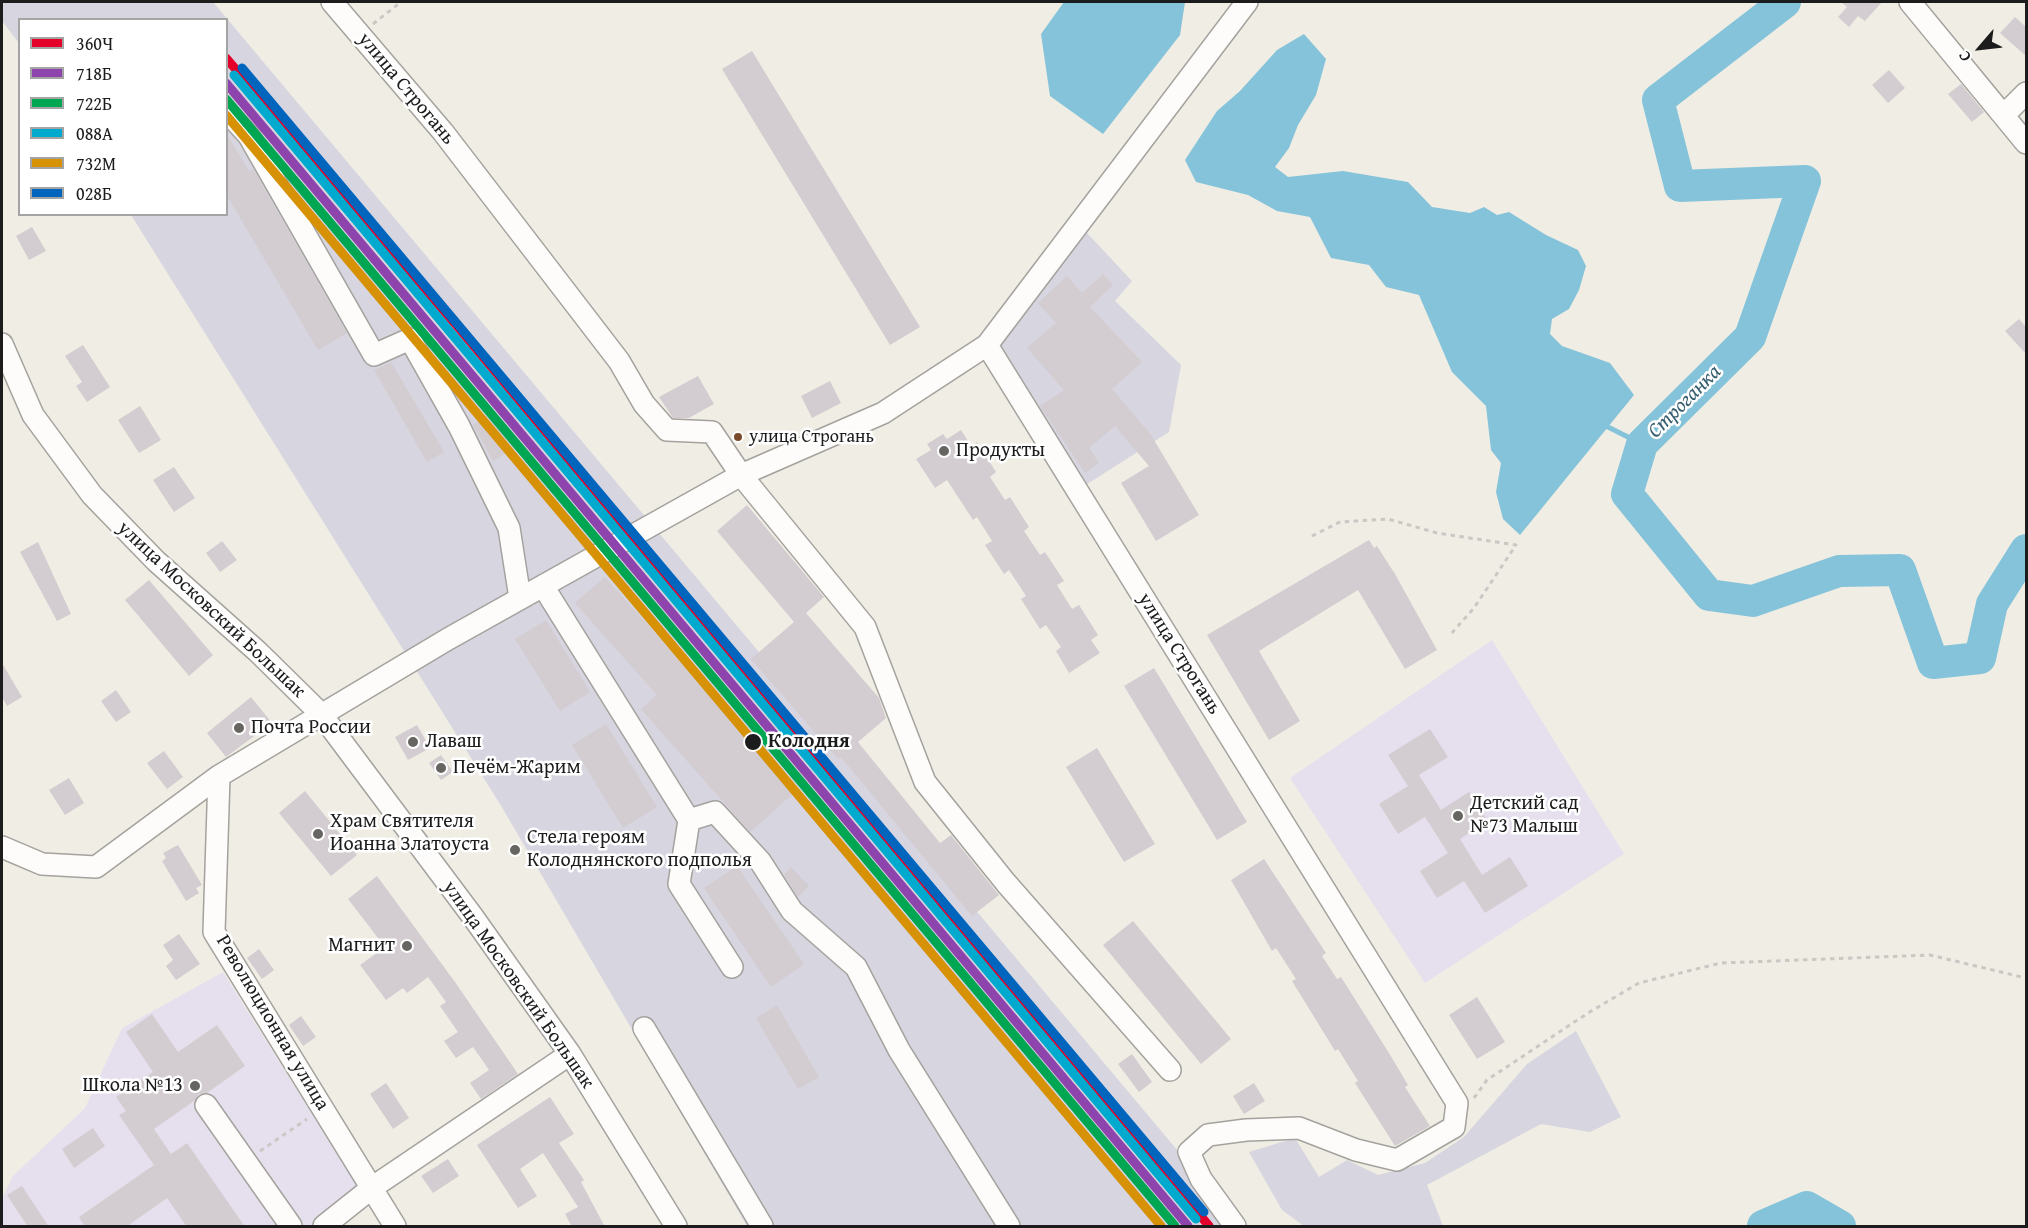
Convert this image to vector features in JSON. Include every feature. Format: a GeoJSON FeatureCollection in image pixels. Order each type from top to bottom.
{"type":"FeatureCollection","features":[{"type":"Feature","properties":{"kind":"street","name":"улица Строгань"},"geometry":{"type":"LineString","coordinates":[[332,2],[443,132],[619,361],[651,412],[667,430],[712,432],[741,475]]}},
{"type":"Feature","properties":{"kind":"street"},"geometry":{"type":"LineString","coordinates":[[2,848],[42,864],[96,867],[219,776],[321,714],[520,598],[741,475],[883,413],[987,345],[1247,2]]}},
{"type":"Feature","properties":{"kind":"street"},"geometry":{"type":"LineString","coordinates":[[1910,2],[2026,143]]}},
{"type":"Feature","properties":{"kind":"street"},"geometry":{"type":"LineString","coordinates":[[2004,115],[2026,93]]}},
{"type":"Feature","properties":{"kind":"street"},"geometry":{"type":"LineString","coordinates":[[228,113],[249,136],[374,355],[410,339],[459,426],[509,528],[520,598]]}},
{"type":"Feature","properties":{"kind":"street","name":"улица Московский Большак"},"geometry":{"type":"LineString","coordinates":[[2,344],[33,415],[92,495],[156,561],[258,652],[321,714],[473,917],[570,1054],[676,1227]]}},
{"type":"Feature","properties":{"kind":"street","name":"улица Строгань"},"geometry":{"type":"LineString","coordinates":[[987,345],[1465,1101]]}},
{"type":"Feature","properties":{"kind":"street"},"geometry":{"type":"LineString","coordinates":[[741,475],[865,627],[925,782],[1006,883],[1170,1070]]}},
{"type":"Feature","properties":{"kind":"street"},"geometry":{"type":"LineString","coordinates":[[543,586],[689,820],[679,884],[732,967]]}},
{"type":"Feature","properties":{"kind":"street","name":"Революционная улица"},"geometry":{"type":"LineString","coordinates":[[219,776],[214,932],[373,1187],[395,1227]]}},
{"type":"Feature","properties":{"kind":"street"},"geometry":{"type":"LineString","coordinates":[[689,820],[715,812],[760,861],[792,911],[856,967],[899,1050],[1009,1227]]}},
{"type":"Feature","properties":{"kind":"street"},"geometry":{"type":"LineString","coordinates":[[644,1028],[762,1227]]}},
{"type":"Feature","properties":{"kind":"street"},"geometry":{"type":"LineString","coordinates":[[324,1227],[373,1187],[570,1054]]}},
{"type":"Feature","properties":{"kind":"street"},"geometry":{"type":"LineString","coordinates":[[1235,1227],[1201,1179],[1189,1152],[1208,1135],[1246,1130],[1299,1128],[1356,1150],[1397,1160],[1454,1127],[1465,1101]]}},
{"type":"Feature","properties":{"kind":"street"},"geometry":{"type":"LineString","coordinates":[[206,1105],[291,1227]]}},
{"type":"Feature","properties":{"kind":"path"},"geometry":{"type":"LineString","coordinates":[[360,35],[401,2]]}},
{"type":"Feature","properties":{"kind":"path"},"geometry":{"type":"LineString","coordinates":[[1312,536],[1340,522],[1388,519],[1437,533],[1516,545],[1474,608],[1451,633]]}},
{"type":"Feature","properties":{"kind":"path"},"geometry":{"type":"LineString","coordinates":[[1465,1101],[1488,1080],[1588,1013],[1639,983],[1721,963],[1930,955],[2026,978]]}},
{"type":"Feature","properties":{"kind":"path"},"geometry":{"type":"LineString","coordinates":[[245,1161],[324,1109]]}},
{"type":"Feature","properties":{"kind":"shaded area"},"geometry":{"type":"Polygon","coordinates":[[[2,2],[213,2],[226,18],[18,18],[18,42],[2,21],[2,2]]]}},
{"type":"Feature","properties":{"kind":"shaded area"},"geometry":{"type":"Polygon","coordinates":[[[228,20],[1241,1226],[747,1226],[500,804],[132,216],[228,216],[228,20]]]}},
{"type":"Feature","properties":{"kind":"shaded area"},"geometry":{"type":"Polygon","coordinates":[[[1087,233],[1132,281],[1115,301],[1181,365],[1169,432],[1084,486],[996,346],[1087,233]]]}},
{"type":"Feature","properties":{"kind":"shaded area","name":"Детский сад №73 Малыш"},"geometry":{"type":"Polygon","coordinates":[[[1492,640],[1624,854],[1425,983],[1290,778],[1492,640]]]}},
{"type":"Feature","properties":{"kind":"shaded area","name":"Школа №13"},"geometry":{"type":"Polygon","coordinates":[[[223,972],[359,1189],[310,1226],[2,1226],[2,1198],[13,1176],[85,1108],[122,1028],[223,972]]]}},
{"type":"Feature","properties":{"kind":"shaded area"},"geometry":{"type":"Polygon","coordinates":[[[1576,1031],[1621,1117],[1590,1132],[1541,1124],[1427,1185],[1443,1226],[1304,1226],[1282,1210],[1249,1152],[1295,1138],[1319,1177],[1347,1160],[1378,1175],[1425,1163],[1464,1137],[1527,1064],[1576,1031]]]}},
{"type":"Feature","properties":{"kind":"water"},"geometry":{"type":"Polygon","coordinates":[[[1064,2],[1185,2],[1180,35],[1103,134],[1050,96],[1041,34],[1064,2]]]}},
{"type":"Feature","properties":{"kind":"water"},"geometry":{"type":"Polygon","coordinates":[[[1304,34],[1326,59],[1316,95],[1298,125],[1289,148],[1275,167],[1288,177],[1343,171],[1408,182],[1432,207],[1470,213],[1484,207],[1497,215],[1509,212],[1546,235],[1578,250],[1586,266],[1579,290],[1569,309],[1552,319],[1550,334],[1562,346],[1610,363],[1634,395],[1520,535],[1503,519],[1496,492],[1501,463],[1491,450],[1486,406],[1452,372],[1419,295],[1386,287],[1369,265],[1331,258],[1310,217],[1277,211],[1248,195],[1196,182],[1185,160],[1217,111],[1240,91],[1277,50],[1304,34]]]}},
{"type":"Feature","properties":{"kind":"building"},"geometry":{"type":"Polygon","coordinates":[[[1841,2],[1882,2],[1865,21],[1858,16],[1849,27],[1838,17],[1847,7],[1841,2]]]}},
{"type":"Feature","properties":{"kind":"building"},"geometry":{"type":"Polygon","coordinates":[[[2015,17],[2026,27],[2026,56],[2000,33],[2015,17]]]}},
{"type":"Feature","properties":{"kind":"building"},"geometry":{"type":"Polygon","coordinates":[[[752,51],[920,327],[890,345],[722,69],[752,51]]]}},
{"type":"Feature","properties":{"kind":"building"},"geometry":{"type":"Polygon","coordinates":[[[1889,70],[1905,88],[1888,103],[1872,85],[1889,70]]]}},
{"type":"Feature","properties":{"kind":"building"},"geometry":{"type":"Polygon","coordinates":[[[1961,84],[1984,112],[1972,122],[1948,94],[1961,84]]]}},
{"type":"Feature","properties":{"kind":"building"},"geometry":{"type":"Polygon","coordinates":[[[228,136],[249,171],[253,169],[347,333],[318,350],[228,197],[228,136]]]}},
{"type":"Feature","properties":{"kind":"building"},"geometry":{"type":"Polygon","coordinates":[[[32,227],[46,251],[29,260],[16,236],[32,227]]]}},
{"type":"Feature","properties":{"kind":"building"},"geometry":{"type":"Polygon","coordinates":[[[1103,274],[1113,285],[1090,307],[1142,362],[1112,389],[1151,435],[1199,515],[1156,541],[1121,483],[1149,466],[1115,426],[1089,448],[1099,463],[1085,473],[1040,406],[1064,390],[1027,348],[1056,323],[1038,303],[1067,276],[1082,293],[1103,274]]]}},
{"type":"Feature","properties":{"kind":"building"},"geometry":{"type":"Polygon","coordinates":[[[2019,319],[2026,327],[2026,354],[2005,331],[2019,319]]]}},
{"type":"Feature","properties":{"kind":"building"},"geometry":{"type":"Polygon","coordinates":[[[83,345],[110,387],[87,402],[76,386],[82,382],[65,356],[83,345]]]}},
{"type":"Feature","properties":{"kind":"building"},"geometry":{"type":"Polygon","coordinates":[[[391,362],[444,452],[427,462],[374,370],[391,362]]]}},
{"type":"Feature","properties":{"kind":"building"},"geometry":{"type":"Polygon","coordinates":[[[698,376],[714,404],[689,418],[673,418],[659,397],[698,376]]]}},
{"type":"Feature","properties":{"kind":"building"},"geometry":{"type":"Polygon","coordinates":[[[830,381],[841,403],[812,418],[801,396],[830,381]]]}},
{"type":"Feature","properties":{"kind":"building"},"geometry":{"type":"Polygon","coordinates":[[[140,406],[161,440],[139,453],[118,420],[140,406]]]}},
{"type":"Feature","properties":{"kind":"building"},"geometry":{"type":"Polygon","coordinates":[[[492,412],[515,448],[493,461],[473,425],[492,412]]]}},
{"type":"Feature","properties":{"kind":"building"},"geometry":{"type":"Polygon","coordinates":[[[961,430],[971,446],[977,442],[996,472],[990,477],[1005,500],[1010,497],[1029,527],[1024,531],[1040,555],[1045,552],[1064,581],[1057,585],[1072,609],[1079,605],[1098,635],[1091,640],[1100,653],[1069,673],[1056,651],[1061,647],[1046,625],[1040,629],[1021,599],[1026,596],[1009,570],[1004,574],[985,545],[992,541],[977,517],[973,520],[947,480],[935,488],[916,459],[931,450],[927,444],[943,434],[947,439],[961,430]]]}},
{"type":"Feature","properties":{"kind":"building"},"geometry":{"type":"Polygon","coordinates":[[[174,467],[195,498],[174,512],[153,480],[174,467]]]}},
{"type":"Feature","properties":{"kind":"building"},"geometry":{"type":"Polygon","coordinates":[[[747,505],[824,597],[806,613],[879,698],[886,718],[858,742],[940,843],[951,835],[999,895],[972,916],[841,757],[838,759],[751,659],[794,622],[717,531],[747,505]]]}},
{"type":"Feature","properties":{"kind":"building"},"geometry":{"type":"Polygon","coordinates":[[[1369,540],[1374,548],[1377,546],[1395,574],[1437,650],[1405,669],[1358,590],[1259,651],[1300,721],[1269,740],[1207,635],[1369,540]]]}},
{"type":"Feature","properties":{"kind":"building"},"geometry":{"type":"Polygon","coordinates":[[[222,541],[237,560],[220,572],[206,553],[222,541]]]}},
{"type":"Feature","properties":{"kind":"building"},"geometry":{"type":"Polygon","coordinates":[[[38,542],[71,614],[57,621],[20,552],[38,542]]]}},
{"type":"Feature","properties":{"kind":"building"},"geometry":{"type":"Polygon","coordinates":[[[605,577],[796,791],[750,832],[641,709],[657,695],[575,603],[605,577]]]}},
{"type":"Feature","properties":{"kind":"building"},"geometry":{"type":"Polygon","coordinates":[[[149,580],[213,655],[189,676],[125,600],[149,580]]]}},
{"type":"Feature","properties":{"kind":"building"},"geometry":{"type":"Polygon","coordinates":[[[546,620],[590,692],[560,711],[515,639],[546,620]]]}},
{"type":"Feature","properties":{"kind":"building"},"geometry":{"type":"Polygon","coordinates":[[[2,663],[22,697],[7,706],[2,697],[2,663]]]}},
{"type":"Feature","properties":{"kind":"building"},"geometry":{"type":"Polygon","coordinates":[[[1154,668],[1247,822],[1217,840],[1124,686],[1154,668]]]}},
{"type":"Feature","properties":{"kind":"building"},"geometry":{"type":"Polygon","coordinates":[[[116,690],[131,712],[116,722],[101,701],[116,690]]]}},
{"type":"Feature","properties":{"kind":"building","name":"Почта России"},"geometry":{"type":"Polygon","coordinates":[[[251,697],[272,723],[226,757],[207,733],[251,697]]]}},
{"type":"Feature","properties":{"kind":"building"},"geometry":{"type":"Polygon","coordinates":[[[606,724],[657,807],[623,828],[572,745],[606,724]]]}},
{"type":"Feature","properties":{"kind":"building","name":"Лаваш"},"geometry":{"type":"Polygon","coordinates":[[[417,725],[430,748],[408,760],[395,737],[417,725]]]}},
{"type":"Feature","properties":{"kind":"building"},"geometry":{"type":"Polygon","coordinates":[[[1430,729],[1448,757],[1419,775],[1441,810],[1469,792],[1488,821],[1460,839],[1482,875],[1510,857],[1528,886],[1485,913],[1464,881],[1437,898],[1420,871],[1448,853],[1425,817],[1398,834],[1379,804],[1408,786],[1388,755],[1430,729]]]}},
{"type":"Feature","properties":{"kind":"building"},"geometry":{"type":"Polygon","coordinates":[[[1097,748],[1155,844],[1124,862],[1066,767],[1097,748]]]}},
{"type":"Feature","properties":{"kind":"building"},"geometry":{"type":"Polygon","coordinates":[[[164,751],[183,777],[167,789],[147,763],[164,751]]]}},
{"type":"Feature","properties":{"kind":"building","name":"Печём-Жарим"},"geometry":{"type":"Polygon","coordinates":[[[441,755],[453,772],[441,780],[429,763],[441,755]]]}},
{"type":"Feature","properties":{"kind":"building"},"geometry":{"type":"Polygon","coordinates":[[[69,778],[84,803],[65,815],[49,790],[69,778]]]}},
{"type":"Feature","properties":{"kind":"building","name":"Храм Святителя Иоанна Златоуста"},"geometry":{"type":"Polygon","coordinates":[[[305,791],[357,855],[331,876],[279,813],[305,791]]]}},
{"type":"Feature","properties":{"kind":"building"},"geometry":{"type":"Polygon","coordinates":[[[178,845],[202,885],[196,888],[199,893],[186,901],[162,861],[166,858],[163,853],[178,845]]]}},
{"type":"Feature","properties":{"kind":"building"},"geometry":{"type":"Polygon","coordinates":[[[1264,859],[1326,953],[1322,956],[1337,979],[1341,977],[1389,1053],[1408,1085],[1405,1087],[1430,1126],[1395,1146],[1355,1083],[1358,1081],[1338,1049],[1335,1051],[1292,981],[1296,979],[1276,948],[1272,951],[1231,880],[1264,859]]]}},
{"type":"Feature","properties":{"kind":"building"},"geometry":{"type":"Polygon","coordinates":[[[737,866],[804,964],[771,987],[704,888],[737,866]]]}},
{"type":"Feature","properties":{"kind":"building"},"geometry":{"type":"Polygon","coordinates":[[[791,867],[809,886],[798,897],[784,875],[791,867]]]}},
{"type":"Feature","properties":{"kind":"building"},"geometry":{"type":"Polygon","coordinates":[[[377,876],[455,982],[518,1074],[481,1099],[470,1083],[489,1070],[473,1047],[456,1058],[444,1041],[458,1032],[440,1006],[446,1002],[428,977],[407,993],[403,988],[386,1000],[360,965],[385,947],[348,899],[377,876]]]}},
{"type":"Feature","properties":{"kind":"building"},"geometry":{"type":"Polygon","coordinates":[[[1133,921],[1231,1039],[1201,1064],[1103,945],[1133,921]]]}},
{"type":"Feature","properties":{"kind":"building"},"geometry":{"type":"Polygon","coordinates":[[[179,934],[200,964],[176,980],[166,966],[173,960],[163,945],[179,934]]]}},
{"type":"Feature","properties":{"kind":"building"},"geometry":{"type":"Polygon","coordinates":[[[259,949],[274,970],[262,979],[247,958],[259,949]]]}},
{"type":"Feature","properties":{"kind":"building"},"geometry":{"type":"Polygon","coordinates":[[[1477,997],[1505,1042],[1477,1059],[1449,1015],[1477,997]]]}},
{"type":"Feature","properties":{"kind":"building"},"geometry":{"type":"Polygon","coordinates":[[[777,1005],[819,1077],[798,1089],[756,1018],[777,1005]]]}},
{"type":"Feature","properties":{"kind":"building"},"geometry":{"type":"Polygon","coordinates":[[[152,1014],[178,1052],[217,1025],[245,1066],[207,1093],[199,1094],[194,1101],[154,1129],[171,1154],[187,1143],[245,1227],[187,1227],[167,1198],[126,1227],[85,1227],[79,1217],[154,1165],[119,1115],[126,1111],[116,1097],[153,1072],[126,1032],[152,1014]]]}},
{"type":"Feature","properties":{"kind":"building"},"geometry":{"type":"Polygon","coordinates":[[[301,1016],[316,1037],[303,1046],[289,1025],[301,1016]]]}},
{"type":"Feature","properties":{"kind":"building"},"geometry":{"type":"Polygon","coordinates":[[[1132,1054],[1152,1082],[1139,1092],[1118,1064],[1132,1054]]]}},
{"type":"Feature","properties":{"kind":"building"},"geometry":{"type":"Polygon","coordinates":[[[386,1083],[409,1118],[393,1129],[370,1094],[386,1083]]]}},
{"type":"Feature","properties":{"kind":"building"},"geometry":{"type":"Polygon","coordinates":[[[1254,1083],[1265,1101],[1244,1114],[1233,1096],[1254,1083]]]}},
{"type":"Feature","properties":{"kind":"building"},"geometry":{"type":"Polygon","coordinates":[[[550,1097],[574,1134],[559,1143],[584,1180],[581,1182],[605,1227],[572,1227],[565,1214],[578,1207],[543,1153],[520,1169],[537,1196],[518,1208],[477,1145],[550,1097]]]}},
{"type":"Feature","properties":{"kind":"building"},"geometry":{"type":"Polygon","coordinates":[[[93,1128],[105,1146],[74,1168],[62,1149],[93,1128]]]}},
{"type":"Feature","properties":{"kind":"building"},"geometry":{"type":"Polygon","coordinates":[[[448,1159],[459,1176],[433,1193],[421,1176],[448,1159]]]}},
{"type":"Feature","properties":{"kind":"building"},"geometry":{"type":"Polygon","coordinates":[[[22,1186],[49,1227],[28,1227],[7,1195],[22,1186]]]}},
{"type":"Feature","properties":{"kind":"waterway","name":"Строганка"},"geometry":{"type":"LineString","coordinates":[[1785,2],[1658,100],[1680,186],[1805,181],[1750,337],[1642,444],[1627,494],[1709,595],[1753,601],[1839,571],[1900,570],[1933,663],[1980,658],[1992,604],[2026,550]]}},
{"type":"Feature","properties":{"kind":"waterway"},"geometry":{"type":"LineString","coordinates":[[1608,427],[1642,444]]}},
{"type":"Feature","properties":{"kind":"waterway","name":"Строганка"},"geometry":{"type":"LineString","coordinates":[[1763,1226],[1807,1207],[1840,1226]]}},
{"type":"Feature","properties":{"kind":"transit line","name":"360Ч"},"geometry":{"type":"LineString","coordinates":[[228,60],[458,327],[1209,1226]]}},
{"type":"Feature","properties":{"kind":"transit line","name":"028Б"},"geometry":{"type":"LineString","coordinates":[[242,68],[1204,1212]]}},
{"type":"Feature","properties":{"kind":"transit line","name":"088А"},"geometry":{"type":"LineString","coordinates":[[234,75],[1196,1219]]}},
{"type":"Feature","properties":{"kind":"transit line","name":"718Б"},"geometry":{"type":"LineString","coordinates":[[228,85],[1188,1226]]}},
{"type":"Feature","properties":{"kind":"transit line","name":"722Б"},"geometry":{"type":"LineString","coordinates":[[228,101],[1175,1226]]}},
{"type":"Feature","properties":{"kind":"transit line","name":"732М"},"geometry":{"type":"LineString","coordinates":[[228,117],[1161,1226]]}},
{"type":"Feature","properties":{"kind":"place","name":"улица Строгань"},"geometry":{"type":"Point","coordinates":[738,437]}},
{"type":"Feature","properties":{"kind":"place","name":"Продукты"},"geometry":{"type":"Point","coordinates":[944,451]}},
{"type":"Feature","properties":{"kind":"place","name":"Почта России"},"geometry":{"type":"Point","coordinates":[239,728]}},
{"type":"Feature","properties":{"kind":"place","name":"Лаваш"},"geometry":{"type":"Point","coordinates":[413,742]}},
{"type":"Feature","properties":{"kind":"place","name":"Колодня"},"geometry":{"type":"Point","coordinates":[753,742]}},
{"type":"Feature","properties":{"kind":"place","name":"Печём-Жарим"},"geometry":{"type":"Point","coordinates":[441,768]}},
{"type":"Feature","properties":{"kind":"place","name":"Детский сад №73 Малыш"},"geometry":{"type":"Point","coordinates":[1458,816]}},
{"type":"Feature","properties":{"kind":"place","name":"Храм Святителя Иоанна Златоуста"},"geometry":{"type":"Point","coordinates":[318,834]}},
{"type":"Feature","properties":{"kind":"place","name":"Стела героям Колоднянского подполья"},"geometry":{"type":"Point","coordinates":[515,850]}},
{"type":"Feature","properties":{"kind":"place","name":"Магнит"},"geometry":{"type":"Point","coordinates":[407,946]}},
{"type":"Feature","properties":{"kind":"place","name":"Школа №13"},"geometry":{"type":"Point","coordinates":[195,1086]}}]}
